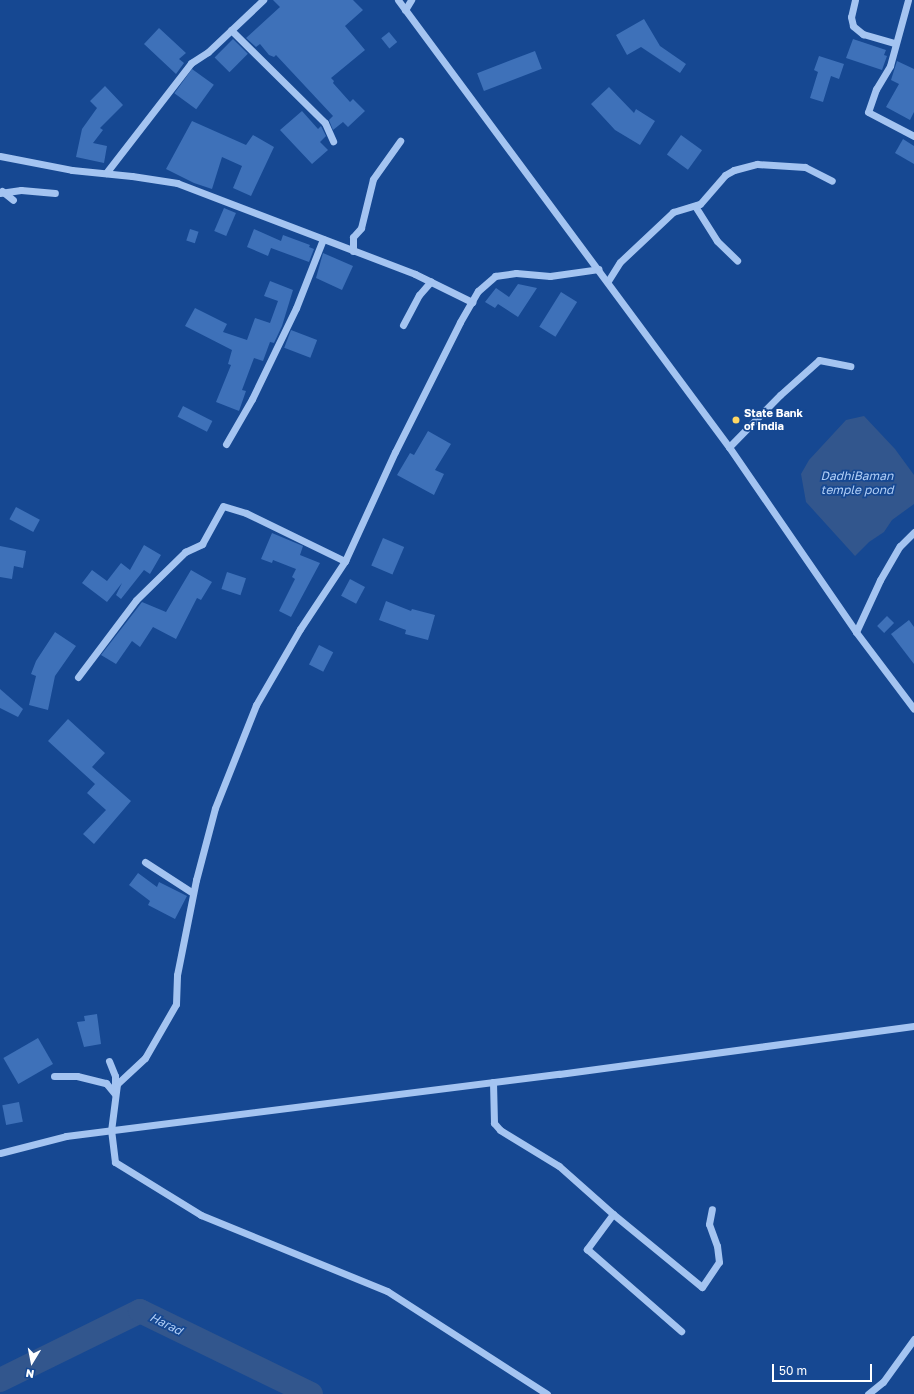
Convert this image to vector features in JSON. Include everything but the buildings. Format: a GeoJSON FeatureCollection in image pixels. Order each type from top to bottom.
{"type":"FeatureCollection","features":[{"type":"Feature","properties":{"kind":"street"},"geometry":{"type":"LineString","coordinates":[[106,173],[191,62],[208,52],[263,0]]}},
{"type":"Feature","properties":{"kind":"street"},"geometry":{"type":"LineString","coordinates":[[398,0],[608,281],[729,447],[856,632],[914,709]]}},
{"type":"Feature","properties":{"kind":"street"},"geometry":{"type":"LineString","coordinates":[[405,10],[411,0]]}},
{"type":"Feature","properties":{"kind":"street"},"geometry":{"type":"LineString","coordinates":[[855,0],[851,17],[853,26],[863,34],[894,42]]}},
{"type":"Feature","properties":{"kind":"street"},"geometry":{"type":"LineString","coordinates":[[908,0],[894,42],[890,66],[876,89],[868,112],[914,136]]}},
{"type":"Feature","properties":{"kind":"street"},"geometry":{"type":"LineString","coordinates":[[231,30],[325,123],[333,140]]}},
{"type":"Feature","properties":{"kind":"street"},"geometry":{"type":"LineString","coordinates":[[353,251],[353,236],[361,228],[373,179],[400,141]]}},
{"type":"Feature","properties":{"kind":"street"},"geometry":{"type":"LineString","coordinates":[[0,156],[72,170],[106,173],[177,184],[431,281],[472,302]]}},
{"type":"Feature","properties":{"kind":"street"},"geometry":{"type":"LineString","coordinates":[[608,281],[620,262],[673,212],[700,204],[725,176],[734,170],[757,164],[805,167],[832,181]]}},
{"type":"Feature","properties":{"kind":"street"},"geometry":{"type":"LineString","coordinates":[[1,192],[16,190],[55,193]]}},
{"type":"Feature","properties":{"kind":"street"},"geometry":{"type":"LineString","coordinates":[[1,192],[13,200]]}},
{"type":"Feature","properties":{"kind":"street"},"geometry":{"type":"LineString","coordinates":[[695,206],[718,241],[737,260]]}},
{"type":"Feature","properties":{"kind":"street"},"geometry":{"type":"LineString","coordinates":[[226,444],[252,399],[296,308],[323,239]]}},
{"type":"Feature","properties":{"kind":"street"},"geometry":{"type":"LineString","coordinates":[[547,1394],[388,1291],[201,1215],[115,1162],[111,1131],[117,1084],[145,1058],[176,1004],[177,975],[193,893],[215,808],[256,705],[300,629],[345,561],[395,452],[478,291],[495,276],[516,273],[550,276],[599,269]]}},
{"type":"Feature","properties":{"kind":"street"},"geometry":{"type":"LineString","coordinates":[[403,325],[419,295],[431,281]]}},
{"type":"Feature","properties":{"kind":"street"},"geometry":{"type":"LineString","coordinates":[[729,447],[780,395],[819,360],[850,366]]}},
{"type":"Feature","properties":{"kind":"street"},"geometry":{"type":"LineString","coordinates":[[78,677],[136,600],[185,552],[202,544],[223,506],[246,513],[345,561]]}},
{"type":"Feature","properties":{"kind":"street"},"geometry":{"type":"LineString","coordinates":[[856,632],[888,566],[900,546],[914,532]]}},
{"type":"Feature","properties":{"kind":"street"},"geometry":{"type":"LineString","coordinates":[[145,862],[193,893]]}},
{"type":"Feature","properties":{"kind":"street"},"geometry":{"type":"LineString","coordinates":[[0,1153],[66,1136],[493,1082],[914,1026]]}},
{"type":"Feature","properties":{"kind":"street"},"geometry":{"type":"LineString","coordinates":[[109,1060],[115,1076],[115,1094]]}},
{"type":"Feature","properties":{"kind":"street"},"geometry":{"type":"LineString","coordinates":[[54,1076],[77,1076],[106,1083],[115,1094]]}},
{"type":"Feature","properties":{"kind":"street"},"geometry":{"type":"LineString","coordinates":[[493,1082],[494,1123],[500,1130],[560,1166],[613,1214],[702,1287],[719,1262],[717,1246],[709,1224],[712,1209]]}},
{"type":"Feature","properties":{"kind":"street"},"geometry":{"type":"LineString","coordinates":[[613,1214],[587,1249],[681,1331]]}},
{"type":"Feature","properties":{"kind":"street"},"geometry":{"type":"LineString","coordinates":[[868,1394],[883,1382],[914,1339]]}},
{"type":"Feature","properties":{"kind":"water","name":"DadhiBaman temple pond"},"geometry":{"type":"Polygon","coordinates":[[[864,416],[895,449],[914,475],[914,504],[892,520],[884,532],[869,542],[855,556],[806,502],[801,474],[809,460],[846,420],[864,416]]]}},
{"type":"Feature","properties":{"kind":"waterway","name":"Harad"},"geometry":{"type":"LineString","coordinates":[[0,1380],[140,1311],[311,1394]]}},
{"type":"Feature","properties":{"kind":"place","name":"State Bank of India"},"geometry":{"type":"Point","coordinates":[736,420]}}]}
